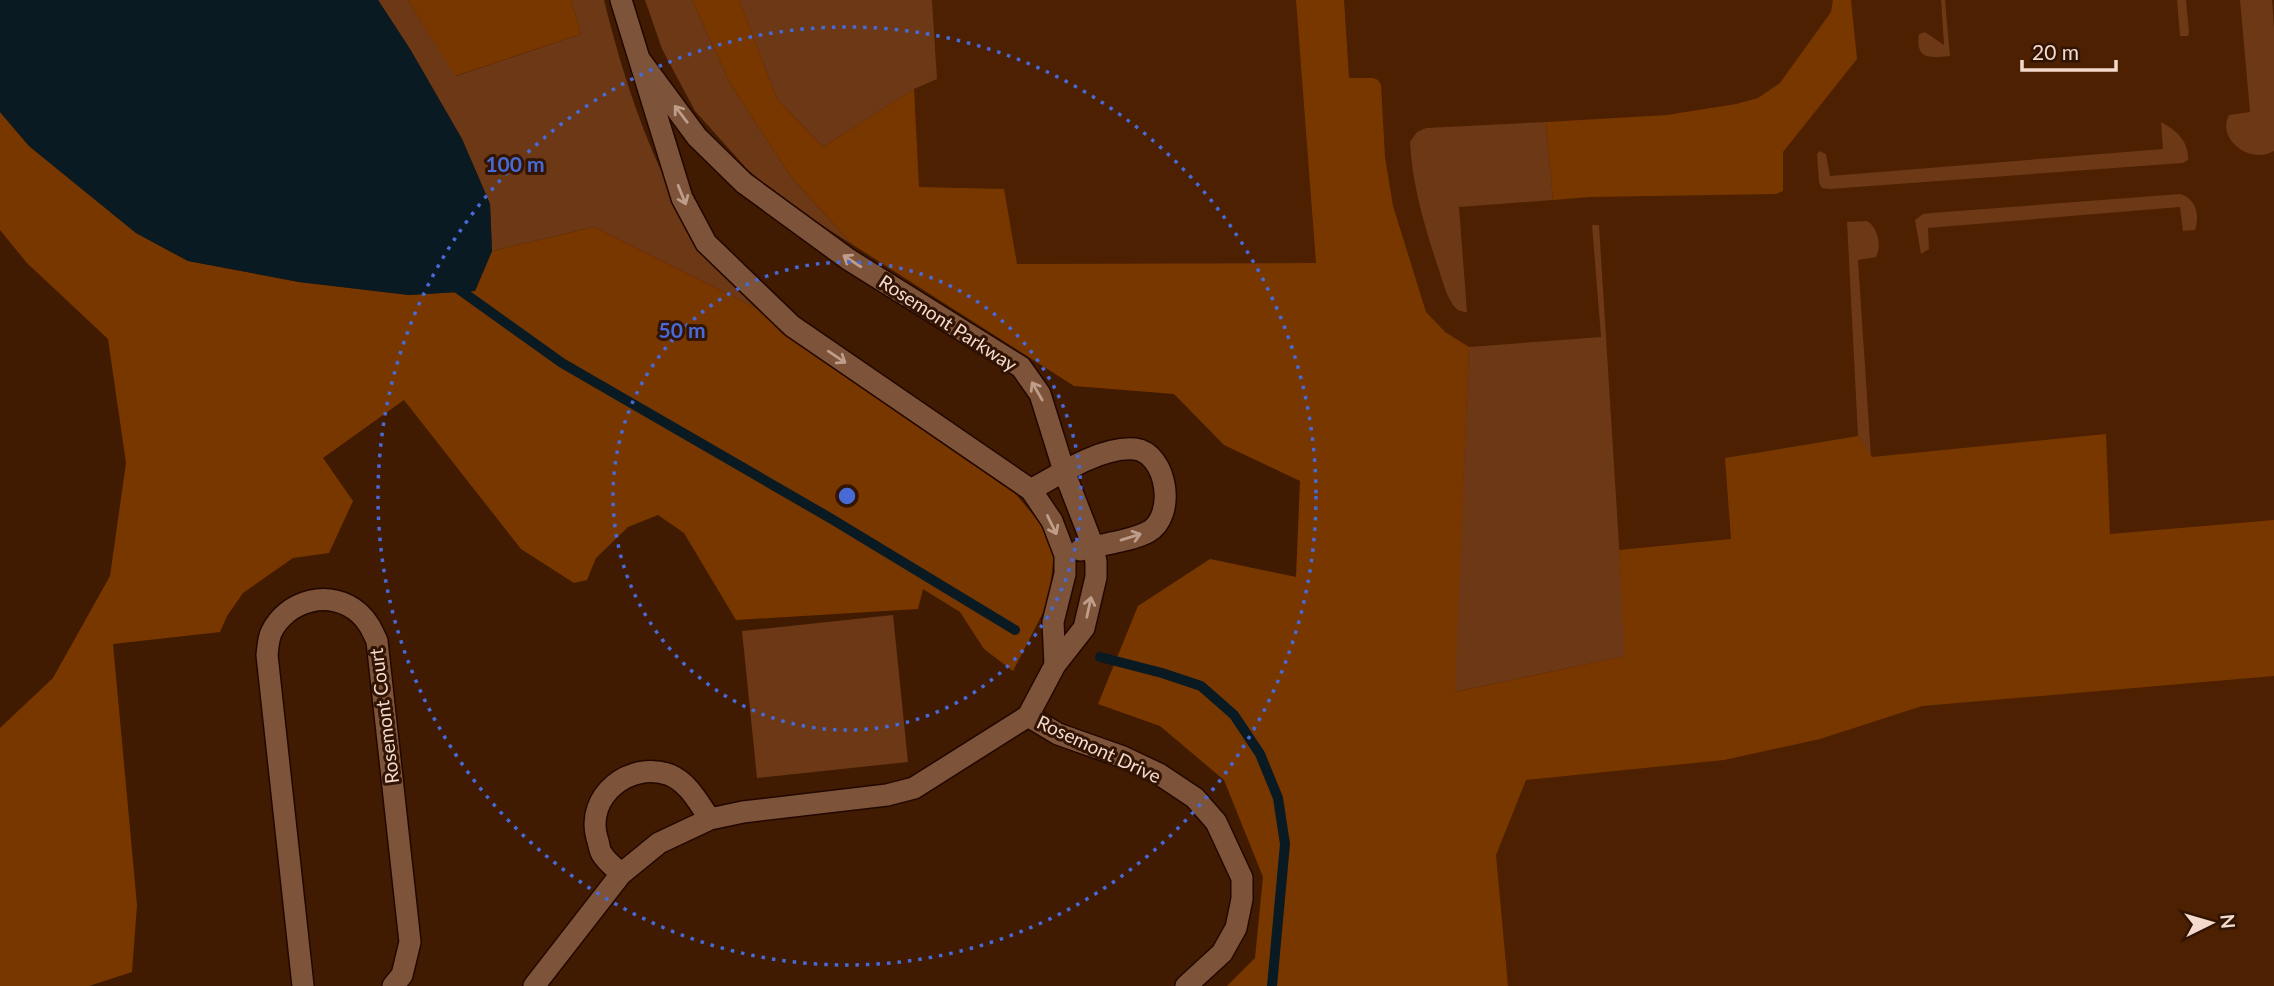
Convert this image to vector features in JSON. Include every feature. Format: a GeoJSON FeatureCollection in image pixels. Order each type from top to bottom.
{"type":"FeatureCollection","features":[{"type":"Feature","properties":{"kind":"street","name":"Rosemont Parkway"},"geometry":{"type":"LineString","coordinates":[[621,0],[682,198],[706,243],[792,326],[1031,490],[1052,521],[1065,555],[1065,574],[1053,622],[1055,665]]}},
{"type":"Feature","properties":{"kind":"street","name":"Rosemont Parkway"},"geometry":{"type":"LineString","coordinates":[[534,986],[621,874],[659,843],[710,820],[743,812],[887,795],[914,788],[1028,716],[1055,665],[1084,628],[1096,577],[1093,546],[1064,471],[1040,394],[1021,367],[848,258],[744,183],[697,137],[640,60]]}},
{"type":"Feature","properties":{"kind":"street"},"geometry":{"type":"LineString","coordinates":[[1031,490],[1064,471],[1113,451],[1137,449],[1150,457],[1158,469],[1166,489],[1166,505],[1159,523],[1148,531],[1065,555]]}},
{"type":"Feature","properties":{"kind":"street","name":"Rosemont Court"},"geometry":{"type":"LineString","coordinates":[[303,986],[267,655],[271,634],[282,616],[301,603],[322,599],[339,601],[357,611],[369,624],[377,641],[410,942],[402,975],[393,986]]}},
{"type":"Feature","properties":{"kind":"street","name":"Rosemont Drive"},"geometry":{"type":"LineString","coordinates":[[1028,716],[1058,734],[1123,757],[1159,774],[1195,798],[1216,822],[1242,878],[1242,899],[1236,928],[1222,953],[1186,986]]}},
{"type":"Feature","properties":{"kind":"street"},"geometry":{"type":"LineString","coordinates":[[621,874],[602,854],[593,825],[601,799],[619,779],[645,771],[671,776],[690,789],[710,820]]}},
{"type":"Feature","properties":{"kind":"shaded area"},"geometry":{"type":"Polygon","coordinates":[[[378,0],[408,0],[456,76],[581,34],[571,0],[604,0],[634,103],[653,153],[676,201],[714,259],[760,310],[594,227],[492,251],[490,204],[462,139],[378,0]]]}},
{"type":"Feature","properties":{"kind":"shaded area"},"geometry":{"type":"Polygon","coordinates":[[[408,0],[571,0],[581,34],[455,76],[408,0]]]}},
{"type":"Feature","properties":{"kind":"shaded area"},"geometry":{"type":"Polygon","coordinates":[[[645,0],[692,0],[731,85],[792,178],[853,245],[790,205],[747,169],[695,111],[662,49],[645,0]]]}},
{"type":"Feature","properties":{"kind":"shaded area"},"geometry":{"type":"Polygon","coordinates":[[[692,0],[739,0],[777,99],[823,147],[914,89],[919,187],[1004,189],[1017,264],[1316,263],[1296,0],[1344,0],[1349,78],[1373,78],[1381,85],[1385,157],[1393,206],[1426,312],[1445,332],[1469,347],[1455,692],[1625,656],[1619,550],[1731,539],[1725,458],[1858,436],[1872,457],[2106,434],[2110,534],[2274,520],[2274,676],[1922,706],[1820,739],[1724,760],[1526,780],[1496,855],[1508,986],[1227,986],[1255,958],[1263,877],[1224,780],[1160,726],[1098,704],[1138,606],[1210,559],[1296,577],[1300,481],[1224,445],[1174,394],[1074,386],[853,245],[792,178],[731,85],[692,0]]]}},
{"type":"Feature","properties":{"kind":"shaded area"},"geometry":{"type":"Polygon","coordinates":[[[696,0],[2274,0],[2274,986],[1299,986],[1302,347],[1064,348],[696,0]]]}},
{"type":"Feature","properties":{"kind":"shaded area"},"geometry":{"type":"Polygon","coordinates":[[[739,0],[932,0],[937,79],[914,89],[823,147],[777,99],[739,0]]]}},
{"type":"Feature","properties":{"kind":"shaded area"},"geometry":{"type":"Polygon","coordinates":[[[1833,0],[1851,0],[1857,59],[1783,152],[1783,191],[1776,194],[1553,200],[1546,122],[1667,115],[1758,98],[1780,83],[1831,12],[1833,0]]]}},
{"type":"Feature","properties":{"kind":"shaded area"},"geometry":{"type":"Polygon","coordinates":[[[1941,0],[1945,0],[1950,56],[1930,57],[1919,49],[1919,34],[1925,32],[1944,45],[1941,0]]]}},
{"type":"Feature","properties":{"kind":"shaded area"},"geometry":{"type":"Polygon","coordinates":[[[2177,0],[2186,0],[2188,36],[2180,36],[2177,0]]]}},
{"type":"Feature","properties":{"kind":"shaded area"},"geometry":{"type":"Polygon","coordinates":[[[2240,0],[2272,0],[2274,151],[2265,154],[2255,155],[2238,148],[2227,133],[2229,115],[2250,112],[2240,0]]]}},
{"type":"Feature","properties":{"kind":"shaded area"},"geometry":{"type":"Polygon","coordinates":[[[0,112],[29,146],[136,233],[188,261],[299,282],[409,295],[475,291],[492,251],[594,227],[760,310],[1007,484],[1047,531],[1054,551],[1049,601],[1013,671],[984,649],[960,612],[923,589],[918,609],[736,620],[684,533],[658,515],[628,527],[596,558],[587,580],[574,583],[521,549],[404,400],[323,458],[353,501],[329,553],[293,558],[243,593],[220,632],[113,644],[137,905],[132,972],[89,986],[0,986],[0,728],[53,678],[110,576],[126,463],[108,339],[27,263],[0,230],[0,112]]]}},
{"type":"Feature","properties":{"kind":"shaded area"},"geometry":{"type":"Polygon","coordinates":[[[1546,122],[1553,200],[1459,207],[1467,312],[1459,310],[1453,305],[1446,290],[1428,234],[1416,188],[1410,142],[1417,132],[1426,128],[1546,122]]]}},
{"type":"Feature","properties":{"kind":"shaded area"},"geometry":{"type":"Polygon","coordinates":[[[2161,122],[2184,142],[2188,160],[2183,163],[1830,189],[1822,188],[1819,183],[1819,151],[1826,154],[1830,176],[2163,149],[2161,122]]]}},
{"type":"Feature","properties":{"kind":"shaded area"},"geometry":{"type":"Polygon","coordinates":[[[2180,194],[2193,203],[2197,219],[2195,230],[2183,231],[2180,207],[1928,228],[1929,249],[1921,254],[1915,220],[1923,214],[1931,213],[2180,194]]]}},
{"type":"Feature","properties":{"kind":"shaded area"},"geometry":{"type":"Polygon","coordinates":[[[1867,221],[1874,228],[1879,243],[1876,257],[1858,260],[1871,457],[1858,436],[1847,222],[1867,221]]]}},
{"type":"Feature","properties":{"kind":"shaded area"},"geometry":{"type":"Polygon","coordinates":[[[1592,225],[1599,225],[1626,656],[1454,692],[1469,347],[1601,337],[1592,225]]]}},
{"type":"Feature","properties":{"kind":"shaded area"},"geometry":{"type":"Polygon","coordinates":[[[893,615],[908,762],[757,778],[742,631],[893,615]]]}},
{"type":"Feature","properties":{"kind":"water"},"geometry":{"type":"Polygon","coordinates":[[[0,0],[378,0],[462,139],[490,204],[492,251],[475,291],[409,295],[299,282],[188,261],[136,233],[29,146],[0,112],[0,0]]]}},
{"type":"Feature","properties":{"kind":"waterway"},"geometry":{"type":"LineString","coordinates":[[453,285],[562,363],[830,518],[1015,630]]}},
{"type":"Feature","properties":{"kind":"waterway"},"geometry":{"type":"LineString","coordinates":[[1100,657],[1201,686],[1234,715],[1260,754],[1278,798],[1285,844],[1272,986]]}}]}
